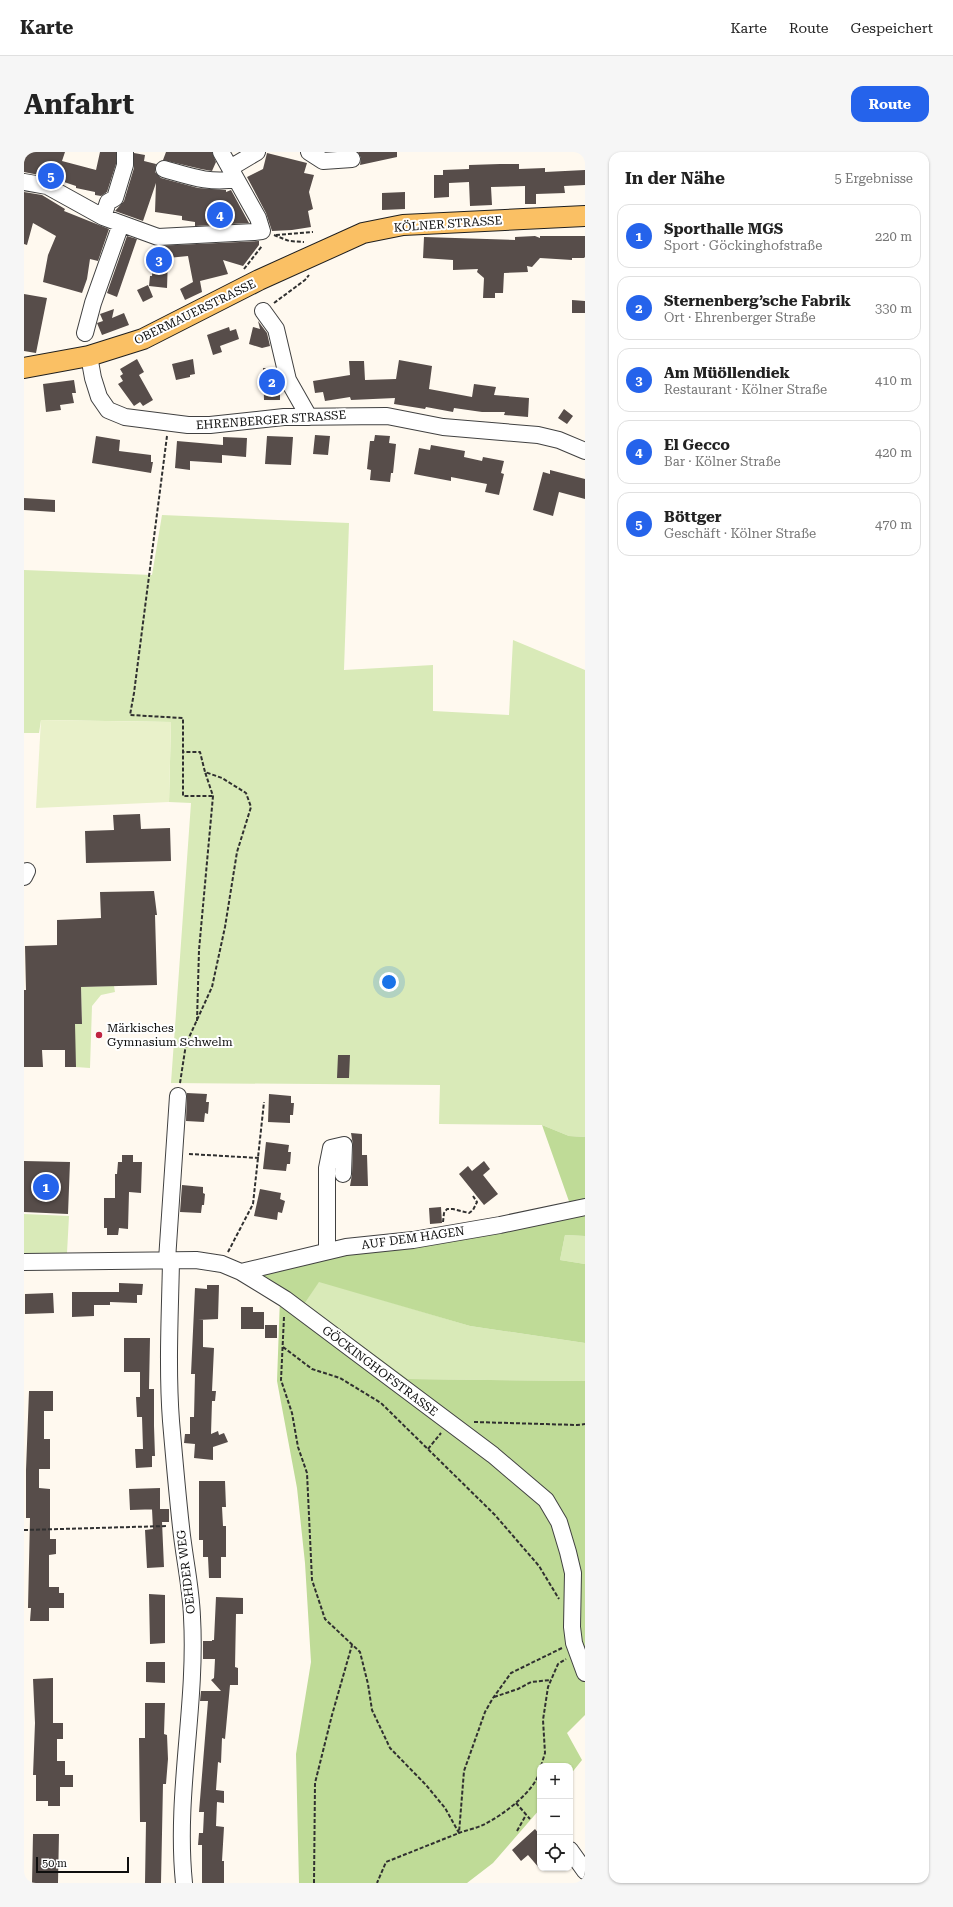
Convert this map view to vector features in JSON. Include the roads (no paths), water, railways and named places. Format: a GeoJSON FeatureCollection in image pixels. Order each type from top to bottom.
{"type":"FeatureCollection","features":[{"type":"Feature","properties":{"kind":"main road","name":"KÖLNER STRASSE"},"geometry":{"type":"LineString","coordinates":[[316,253],[363,233],[404,225],[585,216]]}},
{"type":"Feature","properties":{"kind":"main road","name":"OBERMAUERSTRASSE"},"geometry":{"type":"LineString","coordinates":[[24,368],[89,356],[143,339],[316,253]]}},
{"type":"Feature","properties":{"kind":"street"},"geometry":{"type":"LineString","coordinates":[[102,217],[108,202],[115,198],[125,165],[125,152]]}},
{"type":"Feature","properties":{"kind":"street"},"geometry":{"type":"LineString","coordinates":[[24,182],[47,186],[102,217],[158,237],[254,232],[268,233],[221,152]]}},
{"type":"Feature","properties":{"kind":"street"},"geometry":{"type":"LineString","coordinates":[[164,169],[202,180],[221,181],[233,173],[257,152]]}},
{"type":"Feature","properties":{"kind":"street"},"geometry":{"type":"LineString","coordinates":[[309,152],[323,161],[352,159]]}},
{"type":"Feature","properties":{"kind":"street"},"geometry":{"type":"LineString","coordinates":[[84,333],[121,224]]}},
{"type":"Feature","properties":{"kind":"street"},"geometry":{"type":"LineString","coordinates":[[263,311],[276,329],[288,380],[309,417]]}},
{"type":"Feature","properties":{"kind":"street","name":"EHRENBERGER STRASSE"},"geometry":{"type":"LineString","coordinates":[[89,356],[93,378],[99,397],[108,410],[125,417],[169,424],[210,425],[276,418],[387,416],[443,427],[510,431],[538,435],[559,440],[585,451]]}},
{"type":"Feature","properties":{"kind":"street","name":"OEHDER WEG"},"geometry":{"type":"LineString","coordinates":[[178,1096],[169,1260],[169,1358],[171,1418],[181,1526],[192,1616],[193,1668],[184,1780],[181,1856],[184,1883]]}},
{"type":"Feature","properties":{"kind":"street"},"geometry":{"type":"LineString","coordinates":[[327,1251],[328,1168],[332,1148],[344,1145],[343,1174]]}},
{"type":"Feature","properties":{"kind":"street","name":"AUF DEM HAGEN"},"geometry":{"type":"LineString","coordinates":[[241,1272],[346,1247],[419,1239],[500,1225],[585,1207]]}},
{"type":"Feature","properties":{"kind":"street","name":"GÖCKINGHOFSTRASSE"},"geometry":{"type":"LineString","coordinates":[[24,1262],[196,1260],[222,1264],[241,1272],[285,1299],[492,1454],[537,1492],[552,1509],[563,1535],[573,1573],[572,1627],[574,1643],[585,1673]]}},
{"type":"Feature","properties":{"kind":"street"},"geometry":{"type":"LineString","coordinates":[[573,1857],[582,1877]]}},
{"type":"Feature","properties":{"kind":"place","name":"Böttger"},"geometry":{"type":"Point","coordinates":[51,176]}},
{"type":"Feature","properties":{"kind":"place","name":"El Gecco"},"geometry":{"type":"Point","coordinates":[220,215]}},
{"type":"Feature","properties":{"kind":"place","name":"Am Müöllendiek"},"geometry":{"type":"Point","coordinates":[159,260]}},
{"type":"Feature","properties":{"kind":"place","name":"Sternenberg’sche Fabrik"},"geometry":{"type":"Point","coordinates":[272,382]}},
{"type":"Feature","properties":{"kind":"place","name":"Märkisches Gymnasium Schwelm"},"geometry":{"type":"Point","coordinates":[99,1035]}},
{"type":"Feature","properties":{"kind":"place","name":"Sporthalle MGS"},"geometry":{"type":"Point","coordinates":[46,1187]}}]}
